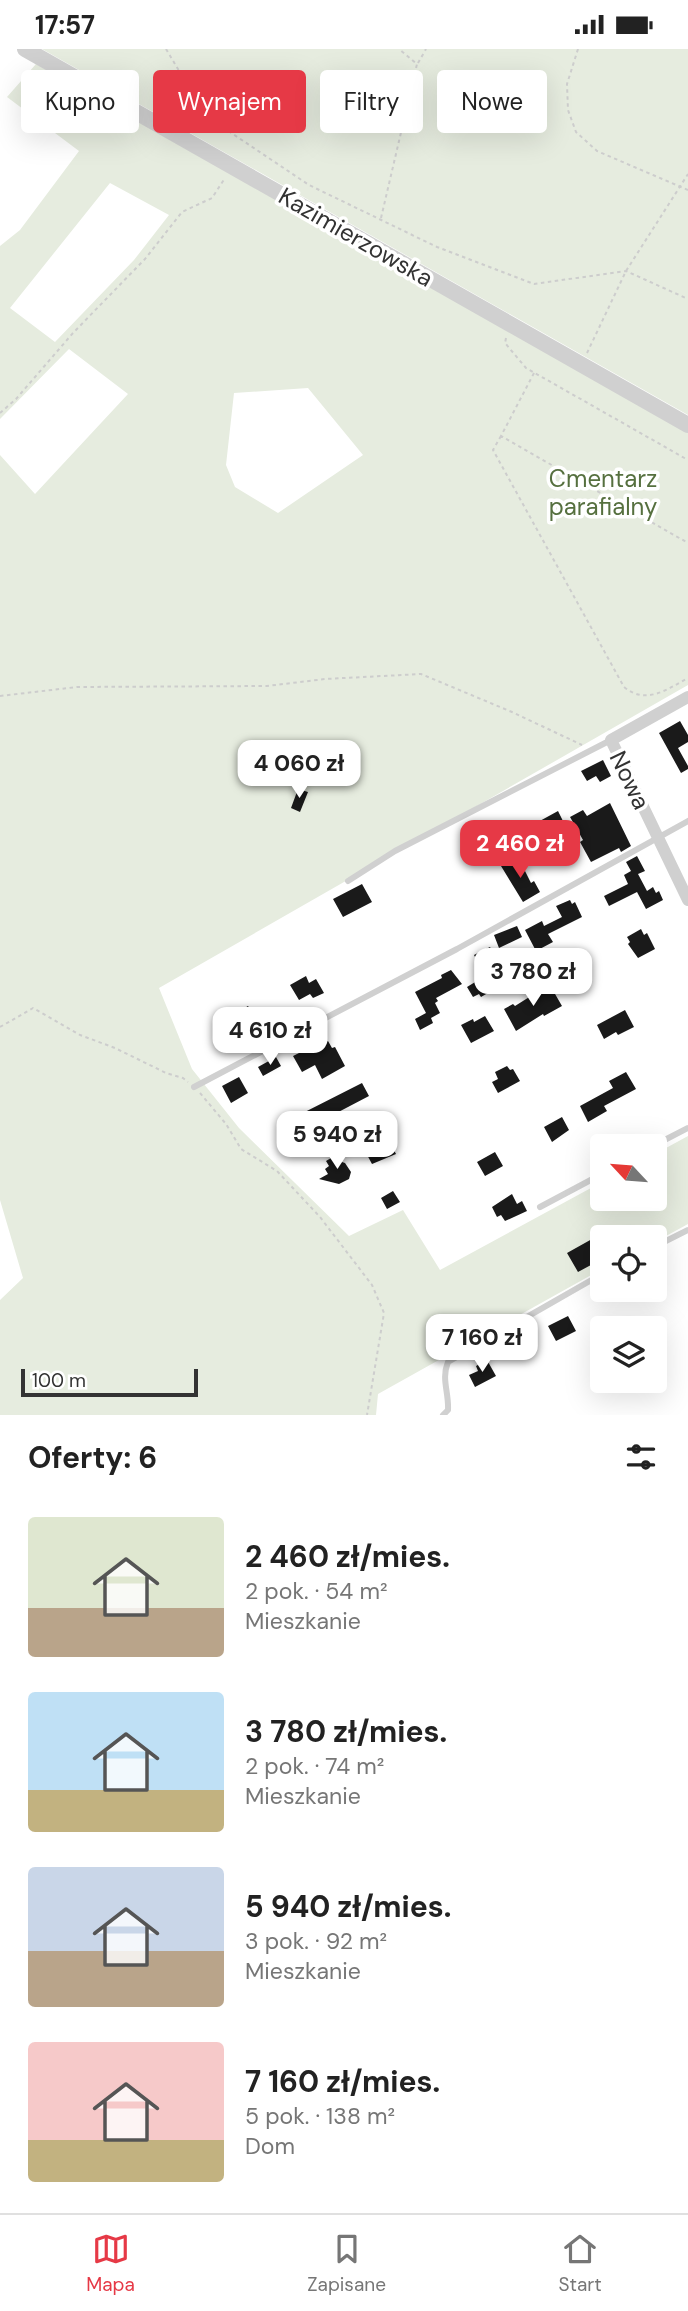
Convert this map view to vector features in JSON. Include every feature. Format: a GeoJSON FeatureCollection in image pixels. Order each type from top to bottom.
{"type":"FeatureCollection","features":[{"type":"Feature","properties":{"kind":"street","name":"Kazimierzowska"},"geometry":{"type":"LineString","coordinates":[[24,49],[688,425]]}},
{"type":"Feature","properties":{"kind":"street","name":"Nowa"},"geometry":{"type":"LineString","coordinates":[[688,697],[611,740],[688,900]]}},
{"type":"Feature","properties":{"kind":"lane"},"geometry":{"type":"LineString","coordinates":[[348,881],[396,851],[611,740]]}},
{"type":"Feature","properties":{"kind":"lane"},"geometry":{"type":"LineString","coordinates":[[194,1087],[457,949],[688,821]]}},
{"type":"Feature","properties":{"kind":"lane"},"geometry":{"type":"LineString","coordinates":[[667,1139],[688,1128]]}},
{"type":"Feature","properties":{"kind":"lane"},"geometry":{"type":"LineString","coordinates":[[540,1207],[590,1180]]}},
{"type":"Feature","properties":{"kind":"lane"},"geometry":{"type":"LineString","coordinates":[[667,1240],[688,1230]]}},
{"type":"Feature","properties":{"kind":"lane"},"geometry":{"type":"LineString","coordinates":[[443,1415],[448,1410],[449,1398],[444,1384],[444,1372],[448,1362],[590,1281]]}},
{"type":"Feature","properties":{"kind":"path"},"geometry":{"type":"LineString","coordinates":[[166,49],[206,116],[309,185],[438,247],[534,284],[626,271],[688,299]]}},
{"type":"Feature","properties":{"kind":"path"},"geometry":{"type":"LineString","coordinates":[[399,49],[417,64]]}},
{"type":"Feature","properties":{"kind":"path"},"geometry":{"type":"LineString","coordinates":[[380,219],[417,64],[426,49]]}},
{"type":"Feature","properties":{"kind":"path"},"geometry":{"type":"LineString","coordinates":[[578,49],[567,84],[568,110],[576,132],[597,151],[688,190]]}},
{"type":"Feature","properties":{"kind":"path"},"geometry":{"type":"LineString","coordinates":[[0,413],[145,259],[182,212],[212,198],[232,166]]}},
{"type":"Feature","properties":{"kind":"path"},"geometry":{"type":"LineString","coordinates":[[584,359],[626,271],[688,174]]}},
{"type":"Feature","properties":{"kind":"path"},"geometry":{"type":"LineString","coordinates":[[512,325],[505,343],[526,368],[688,460]]}},
{"type":"Feature","properties":{"kind":"path"},"geometry":{"type":"LineString","coordinates":[[534,373],[493,450],[624,687],[634,695],[648,696],[688,678]]}},
{"type":"Feature","properties":{"kind":"path"},"geometry":{"type":"LineString","coordinates":[[501,436],[688,543]]}},
{"type":"Feature","properties":{"kind":"path"},"geometry":{"type":"LineString","coordinates":[[0,696],[77,687],[267,686],[325,679],[421,674],[593,750]]}},
{"type":"Feature","properties":{"kind":"path"},"geometry":{"type":"LineString","coordinates":[[0,1027],[33,1008],[80,1035],[183,1078],[226,1124],[241,1149],[277,1171],[320,1217],[372,1285],[384,1313],[367,1415]]}},
{"type":"Feature","properties":{"kind":"green space"},"geometry":{"type":"Polygon","coordinates":[[[42,49],[688,49],[688,415],[190,133],[306,133],[306,70],[153,70],[153,112],[139,104],[139,70],[79,70],[42,49]]]}},
{"type":"Feature","properties":{"kind":"green space"},"geometry":{"type":"Polygon","coordinates":[[[36,64],[47,70],[31,70],[36,64]]]}},
{"type":"Feature","properties":{"kind":"green space"},"geometry":{"type":"Polygon","coordinates":[[[21,81],[21,108],[7,97],[21,81]]]}},
{"type":"Feature","properties":{"kind":"green space","name":"Cmentarz parafialny"},"geometry":{"type":"Polygon","coordinates":[[[139,122],[153,130],[153,133],[158,133],[688,432],[688,685],[159,988],[192,1069],[239,1128],[349,1236],[403,1210],[440,1270],[590,1189],[590,1211],[667,1211],[667,1147],[688,1136],[688,1224],[667,1235],[667,1225],[590,1225],[590,1276],[378,1394],[376,1415],[0,1415],[0,1300],[23,1278],[0,1200],[0,455],[35,494],[128,394],[69,349],[0,419],[0,246],[20,230],[79,151],[55,133],[139,133],[139,122]],[[110,183],[10,308],[55,342],[134,260],[169,215],[110,183]],[[308,388],[234,393],[226,465],[235,487],[278,513],[363,455],[308,388]]]}},
{"type":"Feature","properties":{"kind":"building"},"geometry":{"type":"Polygon","coordinates":[[[680,721],[688,735],[688,742],[678,748],[688,766],[688,769],[681,773],[659,733],[680,721]]]}},
{"type":"Feature","properties":{"kind":"building"},"geometry":{"type":"Polygon","coordinates":[[[603,760],[611,776],[600,782],[596,776],[587,781],[581,771],[603,760]]]}},
{"type":"Feature","properties":{"kind":"building"},"geometry":{"type":"Polygon","coordinates":[[[298,789],[308,792],[300,812],[291,808],[298,789]]]}},
{"type":"Feature","properties":{"kind":"building"},"geometry":{"type":"Polygon","coordinates":[[[610,803],[631,846],[621,852],[619,848],[591,862],[570,817],[583,810],[587,816],[610,803]]]}},
{"type":"Feature","properties":{"kind":"building"},"geometry":{"type":"Polygon","coordinates":[[[558,811],[564,823],[543,832],[538,822],[558,811]]]}},
{"type":"Feature","properties":{"kind":"building"},"geometry":{"type":"Polygon","coordinates":[[[637,856],[645,871],[638,874],[647,891],[653,887],[656,893],[659,891],[663,900],[646,909],[637,892],[609,906],[604,896],[628,884],[624,875],[631,871],[626,862],[637,856]]]}},
{"type":"Feature","properties":{"kind":"building"},"geometry":{"type":"Polygon","coordinates":[[[518,857],[531,883],[534,881],[540,892],[523,902],[501,866],[518,857]]]}},
{"type":"Feature","properties":{"kind":"building"},"geometry":{"type":"Polygon","coordinates":[[[362,884],[372,902],[343,917],[333,899],[362,884]]]}},
{"type":"Feature","properties":{"kind":"building"},"geometry":{"type":"Polygon","coordinates":[[[570,900],[572,904],[575,902],[582,917],[548,934],[553,942],[536,951],[525,930],[542,921],[544,926],[562,917],[556,906],[570,900]]]}},
{"type":"Feature","properties":{"kind":"building"},"geometry":{"type":"Polygon","coordinates":[[[517,926],[522,937],[499,948],[494,935],[517,926]]]}},
{"type":"Feature","properties":{"kind":"building"},"geometry":{"type":"Polygon","coordinates":[[[641,929],[644,935],[647,933],[655,949],[638,958],[628,944],[630,942],[627,937],[641,929]]]}},
{"type":"Feature","properties":{"kind":"building"},"geometry":{"type":"Polygon","coordinates":[[[490,947],[501,968],[485,976],[474,955],[490,947]]]}},
{"type":"Feature","properties":{"kind":"building"},"geometry":{"type":"Polygon","coordinates":[[[451,970],[462,984],[436,998],[438,1001],[435,1003],[440,1013],[431,1018],[433,1023],[420,1030],[415,1019],[426,1013],[415,992],[442,978],[441,975],[451,970]]]}},
{"type":"Feature","properties":{"kind":"building"},"geometry":{"type":"Polygon","coordinates":[[[306,976],[309,983],[316,979],[324,993],[313,998],[310,994],[299,1000],[290,985],[306,976]]]}},
{"type":"Feature","properties":{"kind":"building"},"geometry":{"type":"Polygon","coordinates":[[[485,976],[493,990],[481,997],[479,994],[473,997],[467,987],[485,976]]]}},
{"type":"Feature","properties":{"kind":"building"},"geometry":{"type":"Polygon","coordinates":[[[551,987],[562,1006],[516,1031],[504,1009],[551,987]]]}},
{"type":"Feature","properties":{"kind":"building"},"geometry":{"type":"Polygon","coordinates":[[[248,1006],[261,1028],[258,1029],[262,1037],[251,1043],[236,1013],[248,1006]]]}},
{"type":"Feature","properties":{"kind":"building"},"geometry":{"type":"Polygon","coordinates":[[[625,1010],[634,1027],[604,1039],[597,1025],[625,1010]]]}},
{"type":"Feature","properties":{"kind":"building"},"geometry":{"type":"Polygon","coordinates":[[[485,1016],[494,1031],[471,1043],[461,1025],[485,1016]]]}},
{"type":"Feature","properties":{"kind":"building"},"geometry":{"type":"Polygon","coordinates":[[[328,1041],[332,1048],[335,1047],[345,1066],[322,1079],[315,1065],[302,1072],[293,1056],[305,1050],[307,1053],[328,1041]]]}},
{"type":"Feature","properties":{"kind":"building"},"geometry":{"type":"Polygon","coordinates":[[[276,1057],[281,1066],[263,1076],[258,1067],[276,1057]]]}},
{"type":"Feature","properties":{"kind":"building"},"geometry":{"type":"Polygon","coordinates":[[[507,1066],[510,1070],[513,1069],[520,1081],[498,1093],[492,1082],[498,1079],[495,1072],[507,1066]]]}},
{"type":"Feature","properties":{"kind":"building"},"geometry":{"type":"Polygon","coordinates":[[[626,1072],[636,1089],[604,1106],[607,1111],[588,1122],[580,1106],[613,1088],[609,1081],[626,1072]]]}},
{"type":"Feature","properties":{"kind":"building"},"geometry":{"type":"Polygon","coordinates":[[[239,1077],[248,1093],[231,1103],[222,1086],[239,1077]]]}},
{"type":"Feature","properties":{"kind":"building"},"geometry":{"type":"Polygon","coordinates":[[[362,1083],[369,1096],[306,1129],[310,1135],[294,1143],[285,1125],[294,1120],[293,1118],[362,1083]]]}},
{"type":"Feature","properties":{"kind":"building"},"geometry":{"type":"Polygon","coordinates":[[[562,1117],[569,1130],[552,1142],[544,1127],[562,1117]]]}},
{"type":"Feature","properties":{"kind":"building"},"geometry":{"type":"Polygon","coordinates":[[[388,1139],[396,1154],[372,1164],[366,1153],[388,1139]]]}},
{"type":"Feature","properties":{"kind":"building"},"geometry":{"type":"Polygon","coordinates":[[[495,1152],[503,1166],[485,1176],[477,1162],[495,1152]]]}},
{"type":"Feature","properties":{"kind":"building"},"geometry":{"type":"Polygon","coordinates":[[[336,1155],[351,1172],[349,1179],[339,1184],[319,1179],[328,1174],[325,1169],[329,1166],[326,1161],[336,1155]]]}},
{"type":"Feature","properties":{"kind":"building"},"geometry":{"type":"Polygon","coordinates":[[[393,1191],[400,1202],[387,1209],[381,1198],[393,1191]]]}},
{"type":"Feature","properties":{"kind":"building"},"geometry":{"type":"Polygon","coordinates":[[[512,1194],[517,1204],[522,1201],[527,1211],[505,1221],[501,1215],[497,1217],[492,1207],[512,1194]]]}},
{"type":"Feature","properties":{"kind":"building"},"geometry":{"type":"Polygon","coordinates":[[[590,1240],[590,1266],[578,1272],[567,1253],[590,1240]]]}},
{"type":"Feature","properties":{"kind":"building"},"geometry":{"type":"Polygon","coordinates":[[[568,1316],[576,1331],[556,1341],[548,1326],[568,1316]]]}},
{"type":"Feature","properties":{"kind":"building"},"geometry":{"type":"Polygon","coordinates":[[[487,1360],[496,1376],[475,1387],[469,1375],[478,1371],[476,1366],[487,1360]]]}}]}
